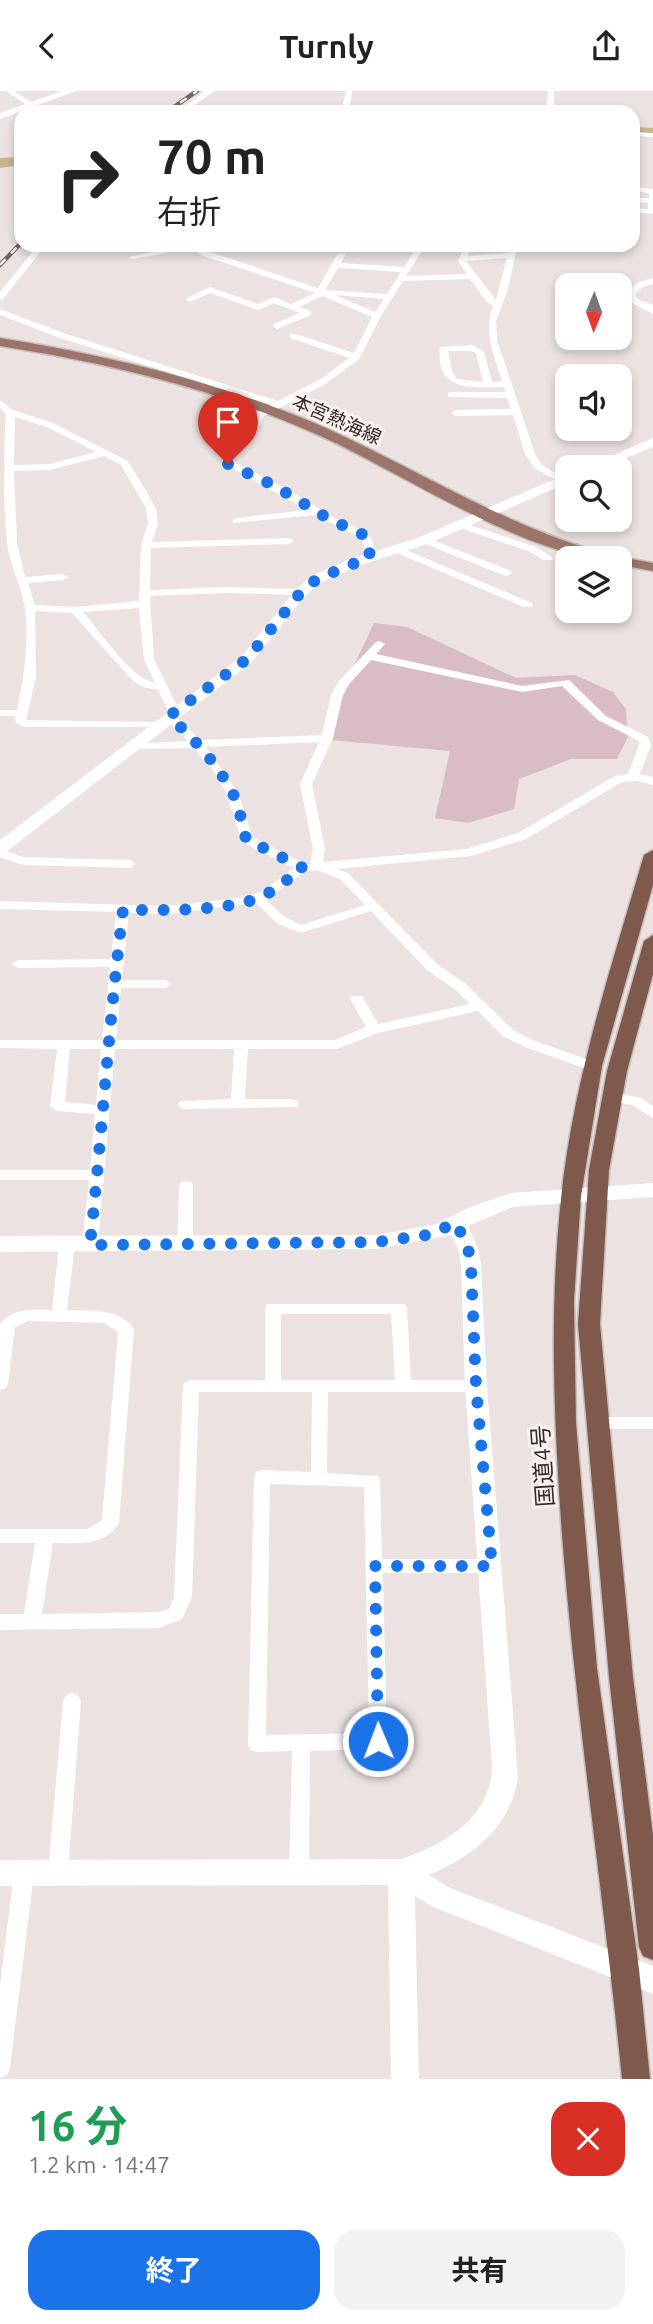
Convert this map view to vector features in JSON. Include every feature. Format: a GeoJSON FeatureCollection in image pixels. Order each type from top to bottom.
{"type":"FeatureCollection","features":[{"type":"Feature","properties":{"kind":"highway","name":"国道4号"},"geometry":{"type":"LineString","coordinates":[[636,2079],[625,1969],[585,1668],[565,1423],[563,1301],[571,1196],[592,1066],[651,868]]}},
{"type":"Feature","properties":{"kind":"highway"},"geometry":{"type":"LineString","coordinates":[[653,941],[612,1097],[597,1196],[589,1324],[596,1423],[647,1861],[653,1947]]}},
{"type":"Feature","properties":{"kind":"main road","name":"本宮熱海線"},"geometry":{"type":"LineString","coordinates":[[0,342],[147,372],[273,407],[484,515],[562,546]]}},
{"type":"Feature","properties":{"kind":"main road"},"geometry":{"type":"LineString","coordinates":[[632,563],[653,567]]}},
{"type":"Feature","properties":{"kind":"street"},"geometry":{"type":"LineString","coordinates":[[9,91],[32,105]]}},
{"type":"Feature","properties":{"kind":"street"},"geometry":{"type":"LineString","coordinates":[[190,105],[210,91]]}},
{"type":"Feature","properties":{"kind":"street"},"geometry":{"type":"LineString","coordinates":[[36,105],[65,92]]}},
{"type":"Feature","properties":{"kind":"street"},"geometry":{"type":"LineString","coordinates":[[640,190],[653,191],[652,211]]}},
{"type":"Feature","properties":{"kind":"street"},"geometry":{"type":"LineString","coordinates":[[0,297],[36,252]]}},
{"type":"Feature","properties":{"kind":"street"},"geometry":{"type":"LineString","coordinates":[[133,257],[159,252]]}},
{"type":"Feature","properties":{"kind":"street"},"geometry":{"type":"LineString","coordinates":[[203,252],[322,292],[377,316]]}},
{"type":"Feature","properties":{"kind":"street"},"geometry":{"type":"LineString","coordinates":[[370,557],[366,537],[226,462],[250,436],[260,414],[324,381],[356,357],[377,316],[418,252]]}},
{"type":"Feature","properties":{"kind":"street"},"geometry":{"type":"LineString","coordinates":[[463,259],[466,252]]}},
{"type":"Feature","properties":{"kind":"street"},"geometry":{"type":"LineString","coordinates":[[514,252],[492,321],[493,341],[507,389],[534,461],[539,468],[555,475]]}},
{"type":"Feature","properties":{"kind":"street"},"geometry":{"type":"LineString","coordinates":[[322,292],[341,255]]}},
{"type":"Feature","properties":{"kind":"street"},"geometry":{"type":"LineString","coordinates":[[463,259],[512,255]]}},
{"type":"Feature","properties":{"kind":"street"},"geometry":{"type":"LineString","coordinates":[[463,259],[472,276],[489,299],[497,305]]}},
{"type":"Feature","properties":{"kind":"street"},"geometry":{"type":"LineString","coordinates":[[335,265],[403,275],[472,276]]}},
{"type":"Feature","properties":{"kind":"street"},"geometry":{"type":"LineString","coordinates":[[653,281],[635,288],[632,292],[632,298],[653,310]]}},
{"type":"Feature","properties":{"kind":"street"},"geometry":{"type":"LineString","coordinates":[[189,299],[210,290],[258,307],[274,300],[308,313],[277,327]]}},
{"type":"Feature","properties":{"kind":"street"},"geometry":{"type":"LineString","coordinates":[[292,307],[322,292],[390,297]]}},
{"type":"Feature","properties":{"kind":"street"},"geometry":{"type":"LineString","coordinates":[[0,312],[273,407]]}},
{"type":"Feature","properties":{"kind":"street"},"geometry":{"type":"LineString","coordinates":[[293,336],[356,357]]}},
{"type":"Feature","properties":{"kind":"street"},"geometry":{"type":"LineString","coordinates":[[488,384],[480,352],[474,348],[443,349],[449,376],[457,383],[488,384],[507,389]]}},
{"type":"Feature","properties":{"kind":"street"},"geometry":{"type":"LineString","coordinates":[[451,395],[507,389]]}},
{"type":"Feature","properties":{"kind":"street"},"geometry":{"type":"LineString","coordinates":[[0,403],[10,412],[50,425],[125,463],[152,508],[153,523],[146,545],[145,599],[149,659],[162,687],[166,718]]}},
{"type":"Feature","properties":{"kind":"street"},"geometry":{"type":"LineString","coordinates":[[10,412],[6,447],[10,468],[5,495],[15,561],[29,596],[30,608],[30,677],[20,721],[25,724],[166,718],[200,744],[232,791],[246,839],[309,867],[344,876],[432,967],[481,1006],[509,1033],[592,1066]]}},
{"type":"Feature","properties":{"kind":"street"},"geometry":{"type":"LineString","coordinates":[[456,413],[515,412]]}},
{"type":"Feature","properties":{"kind":"street"},"geometry":{"type":"LineString","coordinates":[[622,455],[653,442]]}},
{"type":"Feature","properties":{"kind":"street"},"geometry":{"type":"LineString","coordinates":[[10,468],[50,467],[105,453]]}},
{"type":"Feature","properties":{"kind":"street"},"geometry":{"type":"LineString","coordinates":[[0,848],[166,718],[247,659],[301,592],[325,574],[425,540],[555,483]]}},
{"type":"Feature","properties":{"kind":"street"},"geometry":{"type":"LineString","coordinates":[[237,521],[316,512]]}},
{"type":"Feature","properties":{"kind":"street"},"geometry":{"type":"LineString","coordinates":[[461,525],[532,549],[548,558]]}},
{"type":"Feature","properties":{"kind":"street"},"geometry":{"type":"LineString","coordinates":[[425,540],[507,573]]}},
{"type":"Feature","properties":{"kind":"street"},"geometry":{"type":"LineString","coordinates":[[146,545],[289,541]]}},
{"type":"Feature","properties":{"kind":"street"},"geometry":{"type":"LineString","coordinates":[[399,550],[528,605]]}},
{"type":"Feature","properties":{"kind":"street"},"geometry":{"type":"LineString","coordinates":[[0,563],[15,561]]}},
{"type":"Feature","properties":{"kind":"street"},"geometry":{"type":"LineString","coordinates":[[21,580],[63,577]]}},
{"type":"Feature","properties":{"kind":"street"},"geometry":{"type":"LineString","coordinates":[[30,608],[75,610],[226,590],[301,592]]}},
{"type":"Feature","properties":{"kind":"street"},"geometry":{"type":"LineString","coordinates":[[75,610],[144,684],[162,687]]}},
{"type":"Feature","properties":{"kind":"street"},"geometry":{"type":"LineString","coordinates":[[309,867],[319,848],[306,784],[327,738],[337,695],[345,681],[380,644]]}},
{"type":"Feature","properties":{"kind":"street"},"geometry":{"type":"LineString","coordinates":[[368,656],[522,689],[560,682],[568,684],[602,718],[644,739],[645,744],[633,777]]}},
{"type":"Feature","properties":{"kind":"street"},"geometry":{"type":"LineString","coordinates":[[0,713],[20,712]]}},
{"type":"Feature","properties":{"kind":"street"},"geometry":{"type":"LineString","coordinates":[[130,747],[327,738]]}},
{"type":"Feature","properties":{"kind":"street"},"geometry":{"type":"LineString","coordinates":[[0,905],[123,910],[194,908],[258,898],[309,867],[467,853],[522,836],[619,779],[633,777],[652,780]]}},
{"type":"Feature","properties":{"kind":"street"},"geometry":{"type":"LineString","coordinates":[[0,853],[22,861],[130,864]]}},
{"type":"Feature","properties":{"kind":"street"},"geometry":{"type":"LineString","coordinates":[[258,898],[271,914],[289,927],[301,929],[375,906]]}},
{"type":"Feature","properties":{"kind":"street"},"geometry":{"type":"LineString","coordinates":[[90,1245],[104,1110],[107,1046],[123,910]]}},
{"type":"Feature","properties":{"kind":"street"},"geometry":{"type":"LineString","coordinates":[[18,964],[117,963]]}},
{"type":"Feature","properties":{"kind":"street"},"geometry":{"type":"LineString","coordinates":[[114,984],[165,984]]}},
{"type":"Feature","properties":{"kind":"street"},"geometry":{"type":"LineString","coordinates":[[357,999],[373,1029]]}},
{"type":"Feature","properties":{"kind":"street"},"geometry":{"type":"LineString","coordinates":[[0,1045],[337,1045],[373,1029],[481,1006]]}},
{"type":"Feature","properties":{"kind":"street"},"geometry":{"type":"LineString","coordinates":[[64,1045],[56,1103],[64,1108],[104,1110]]}},
{"type":"Feature","properties":{"kind":"street"},"geometry":{"type":"LineString","coordinates":[[238,1104],[241,1045]]}},
{"type":"Feature","properties":{"kind":"street"},"geometry":{"type":"LineString","coordinates":[[612,1097],[651,1106]]}},
{"type":"Feature","properties":{"kind":"street"},"geometry":{"type":"LineString","coordinates":[[185,1104],[292,1104]]}},
{"type":"Feature","properties":{"kind":"street"},"geometry":{"type":"LineString","coordinates":[[0,1175],[97,1175]]}},
{"type":"Feature","properties":{"kind":"street"},"geometry":{"type":"LineString","coordinates":[[185,1245],[186,1186]]}},
{"type":"Feature","properties":{"kind":"street"},"geometry":{"type":"LineString","coordinates":[[0,1244],[377,1242],[426,1235],[511,1200],[653,1190]]}},
{"type":"Feature","properties":{"kind":"street"},"geometry":{"type":"LineString","coordinates":[[0,2068],[12,1873],[401,1872],[428,1864],[464,1844],[491,1812],[502,1789],[505,1765],[492,1566],[476,1386],[470,1257],[456,1223]]}},
{"type":"Feature","properties":{"kind":"street"},"geometry":{"type":"LineString","coordinates":[[59,1315],[67,1245]]}},
{"type":"Feature","properties":{"kind":"street"},"geometry":{"type":"LineString","coordinates":[[272,1385],[273,1308],[399,1308],[403,1386]]}},
{"type":"Feature","properties":{"kind":"street"},"geometry":{"type":"LineString","coordinates":[[0,1384],[8,1324],[26,1315],[107,1317],[126,1329],[110,1523],[91,1535],[0,1536]]}},
{"type":"Feature","properties":{"kind":"street"},"geometry":{"type":"LineString","coordinates":[[0,1622],[159,1620],[176,1614],[183,1597],[191,1385],[476,1386]]}},
{"type":"Feature","properties":{"kind":"street"},"geometry":{"type":"LineString","coordinates":[[319,1479],[320,1385]]}},
{"type":"Feature","properties":{"kind":"street"},"geometry":{"type":"LineString","coordinates":[[596,1423],[653,1423]]}},
{"type":"Feature","properties":{"kind":"street"},"geometry":{"type":"LineString","coordinates":[[262,1477],[372,1481],[375,1566],[378,1741],[257,1744],[262,1477]]}},
{"type":"Feature","properties":{"kind":"street"},"geometry":{"type":"LineString","coordinates":[[32,1622],[45,1536]]}},
{"type":"Feature","properties":{"kind":"street"},"geometry":{"type":"LineString","coordinates":[[375,1566],[492,1566]]}},
{"type":"Feature","properties":{"kind":"street"},"geometry":{"type":"LineString","coordinates":[[58,1873],[72,1701]]}},
{"type":"Feature","properties":{"kind":"street"},"geometry":{"type":"LineString","coordinates":[[299,1873],[301,1745]]}},
{"type":"Feature","properties":{"kind":"street"},"geometry":{"type":"LineString","coordinates":[[401,1872],[441,1897],[653,1980]]}},
{"type":"Feature","properties":{"kind":"street"},"geometry":{"type":"LineString","coordinates":[[401,1872],[405,2079]]}},
{"type":"Feature","properties":{"kind":"shaded area"},"geometry":{"type":"Polygon","coordinates":[[[374,623],[407,627],[516,678],[575,675],[613,692],[626,709],[628,737],[617,759],[571,759],[519,779],[514,809],[468,823],[435,818],[450,751],[330,740],[342,691],[374,623]]]}},
{"type":"Feature","properties":{"kind":"waterway"},"geometry":{"type":"LineString","coordinates":[[640,131],[653,132]]}},
{"type":"Feature","properties":{"kind":"waterway"},"geometry":{"type":"LineString","coordinates":[[0,163],[14,162]]}},
{"type":"Feature","properties":{"kind":"railway"},"geometry":{"type":"LineString","coordinates":[[177,105],[197,91]]}},
{"type":"Feature","properties":{"kind":"railway"},"geometry":{"type":"LineString","coordinates":[[0,265],[14,250]]}},
{"type":"Feature","properties":{"kind":"route"},"geometry":{"type":"LineString","coordinates":[[228,464],[273,485],[316,512],[362,534],[368,542],[370,557],[317,579],[301,592],[278,624],[247,659],[169,716],[200,744],[214,762],[232,791],[246,839],[303,868],[265,895],[248,901],[167,910],[123,910],[107,1046],[100,1162],[90,1245],[377,1242],[426,1235],[442,1231],[456,1223],[468,1248],[471,1265],[476,1386],[492,1566],[375,1566],[378,1741]]}}]}
